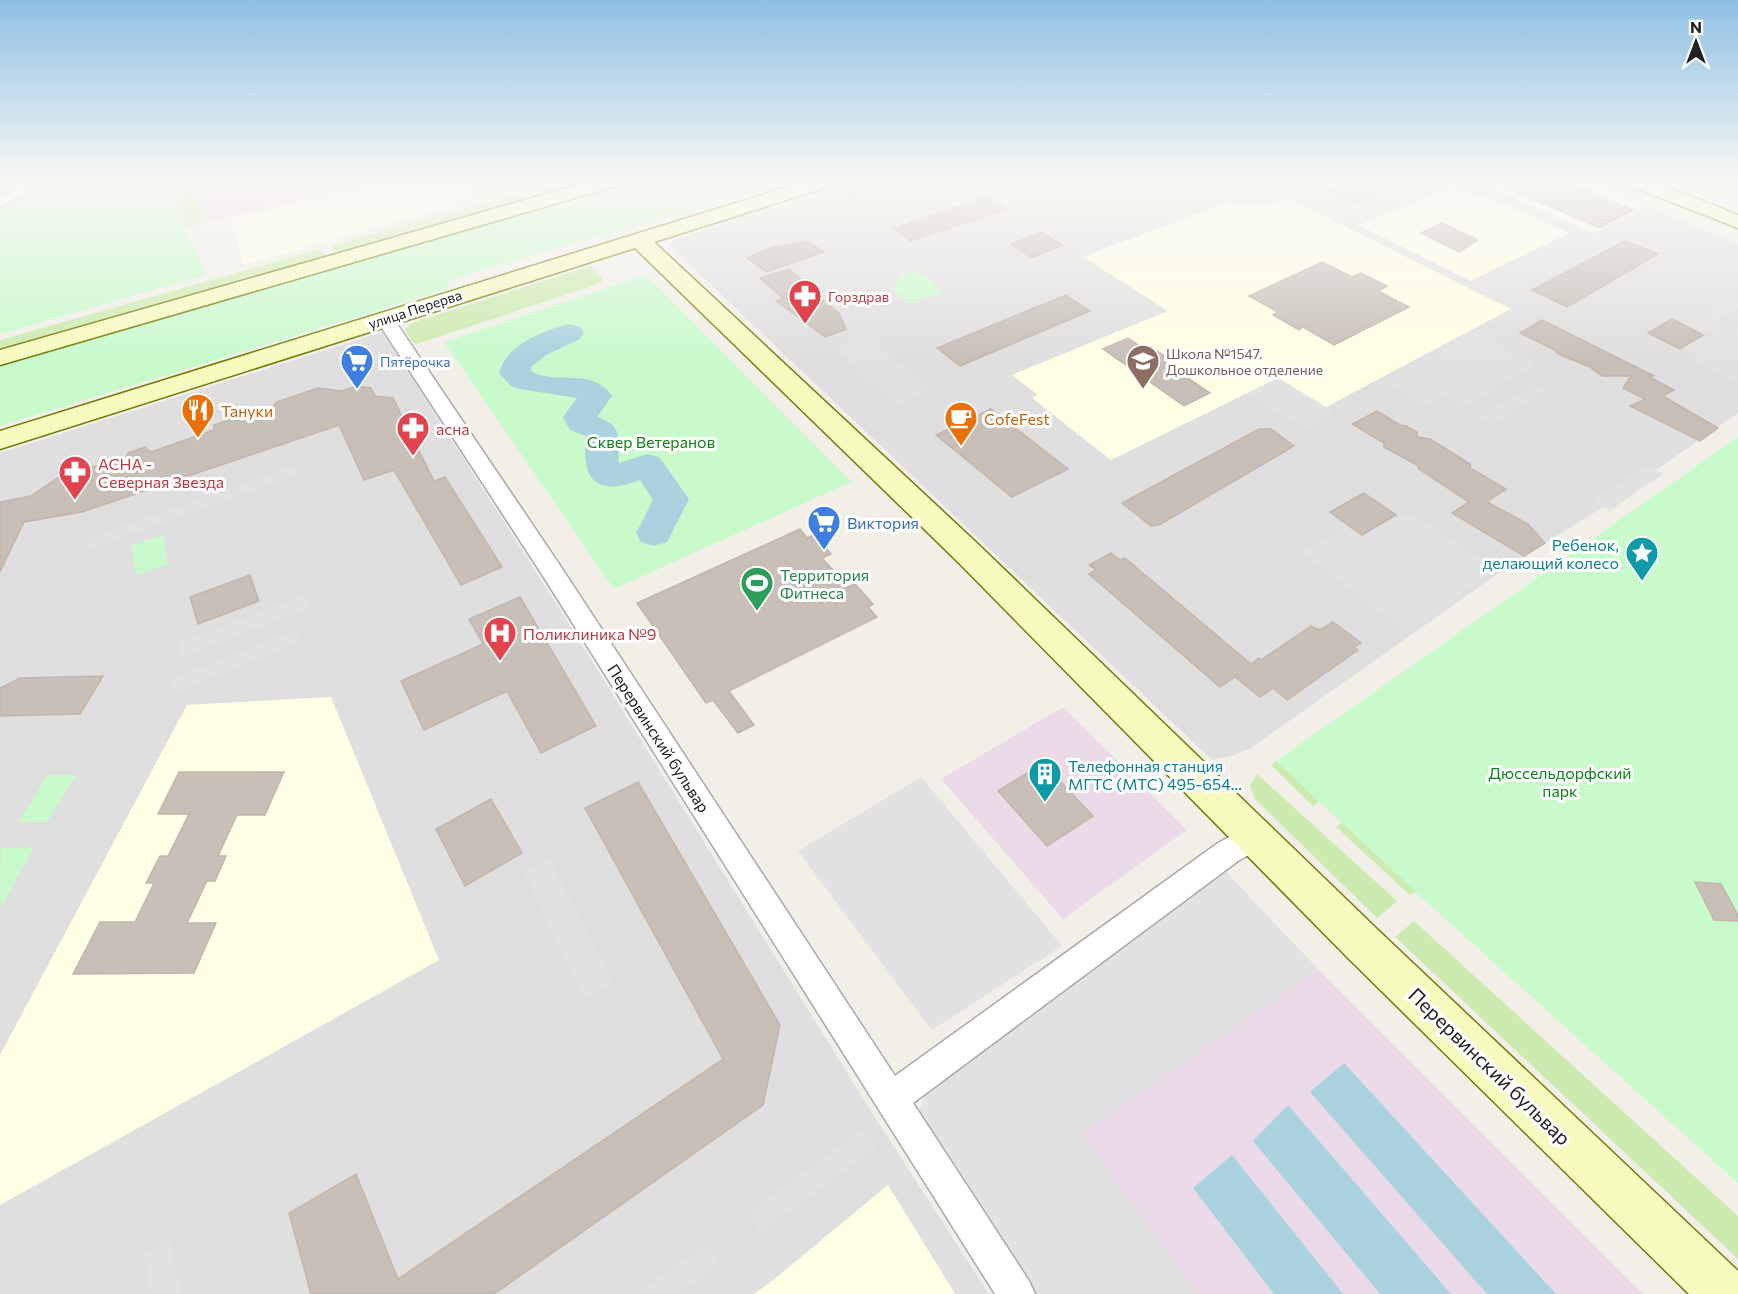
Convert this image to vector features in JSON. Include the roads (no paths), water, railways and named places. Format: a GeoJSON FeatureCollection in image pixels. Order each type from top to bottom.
{"type":"FeatureCollection","features":[{"type":"Feature","properties":{"kind":"street"},"geometry":{"type":"LineString","coordinates":[[0,358],[406,240]]}},
{"type":"Feature","properties":{"kind":"street","name":"улица Перерва"},"geometry":{"type":"LineString","coordinates":[[0,440],[634,240]]}},
{"type":"Feature","properties":{"kind":"street","name":"Перервинский бульвар"},"geometry":{"type":"LineString","coordinates":[[639,240],[969,554],[1371,951],[1725,1294]]}},
{"type":"Feature","properties":{"kind":"street","name":"Перервинский бульвар"},"geometry":{"type":"LineString","coordinates":[[385,319],[551,570],[1016,1294]]}},
{"type":"Feature","properties":{"kind":"street"},"geometry":{"type":"LineString","coordinates":[[891,1099],[1228,852],[1256,836]]}},
{"type":"Feature","properties":{"kind":"water"},"geometry":{"type":"Polygon","coordinates":[[[1344,1063],[1556,1294],[1487,1294],[1310,1092],[1344,1063]]]}},
{"type":"Feature","properties":{"kind":"water"},"geometry":{"type":"Polygon","coordinates":[[[1288,1105],[1451,1294],[1380,1294],[1253,1141],[1288,1105]]]}},
{"type":"Feature","properties":{"kind":"water"},"geometry":{"type":"Polygon","coordinates":[[[1232,1155],[1343,1294],[1274,1294],[1193,1188],[1232,1155]]]}},
{"type":"Feature","properties":{"kind":"waterway"},"geometry":{"type":"LineString","coordinates":[[569,333],[527,354],[516,366],[515,373],[531,383],[576,387],[596,396],[579,417],[582,423],[599,429],[603,436],[601,461],[605,471],[615,477],[647,465],[671,499],[654,533]]}},
{"type":"Feature","properties":{"kind":"place","name":"Горздрав"},"geometry":{"type":"Point","coordinates":[805,325]}},
{"type":"Feature","properties":{"kind":"place","name":"Пятёрочка"},"geometry":{"type":"Point","coordinates":[357,390]}},
{"type":"Feature","properties":{"kind":"place","name":"Школа №1547. Дошкольное отделение"},"geometry":{"type":"Point","coordinates":[1143,390]}},
{"type":"Feature","properties":{"kind":"place","name":"Тануки"},"geometry":{"type":"Point","coordinates":[198,439]}},
{"type":"Feature","properties":{"kind":"place","name":"CofeFest"},"geometry":{"type":"Point","coordinates":[961,447]}},
{"type":"Feature","properties":{"kind":"place","name":"асна"},"geometry":{"type":"Point","coordinates":[413,457]}},
{"type":"Feature","properties":{"kind":"place","name":"АСНА - Северная Звезда"},"geometry":{"type":"Point","coordinates":[75,501]}},
{"type":"Feature","properties":{"kind":"place","name":"Виктория"},"geometry":{"type":"Point","coordinates":[824,551]}},
{"type":"Feature","properties":{"kind":"place","name":"Ребенок, делающий колесо"},"geometry":{"type":"Point","coordinates":[1642,582]}},
{"type":"Feature","properties":{"kind":"place","name":"Территория Фитнеса"},"geometry":{"type":"Point","coordinates":[757,612]}},
{"type":"Feature","properties":{"kind":"place","name":"Поликлиника №9"},"geometry":{"type":"Point","coordinates":[500,662]}},
{"type":"Feature","properties":{"kind":"place","name":"Телефонная станция МГТС (МТС) 495-654..."},"geometry":{"type":"Point","coordinates":[1045,803]}},
{"type":"Feature","properties":{"kind":"park label","name":"Сквер Ветеранов"},"geometry":{"type":"Point","coordinates":[651,441]}},
{"type":"Feature","properties":{"kind":"park label","name":"Дюссельдорфский парк"},"geometry":{"type":"Point","coordinates":[1560,781]}}]}
